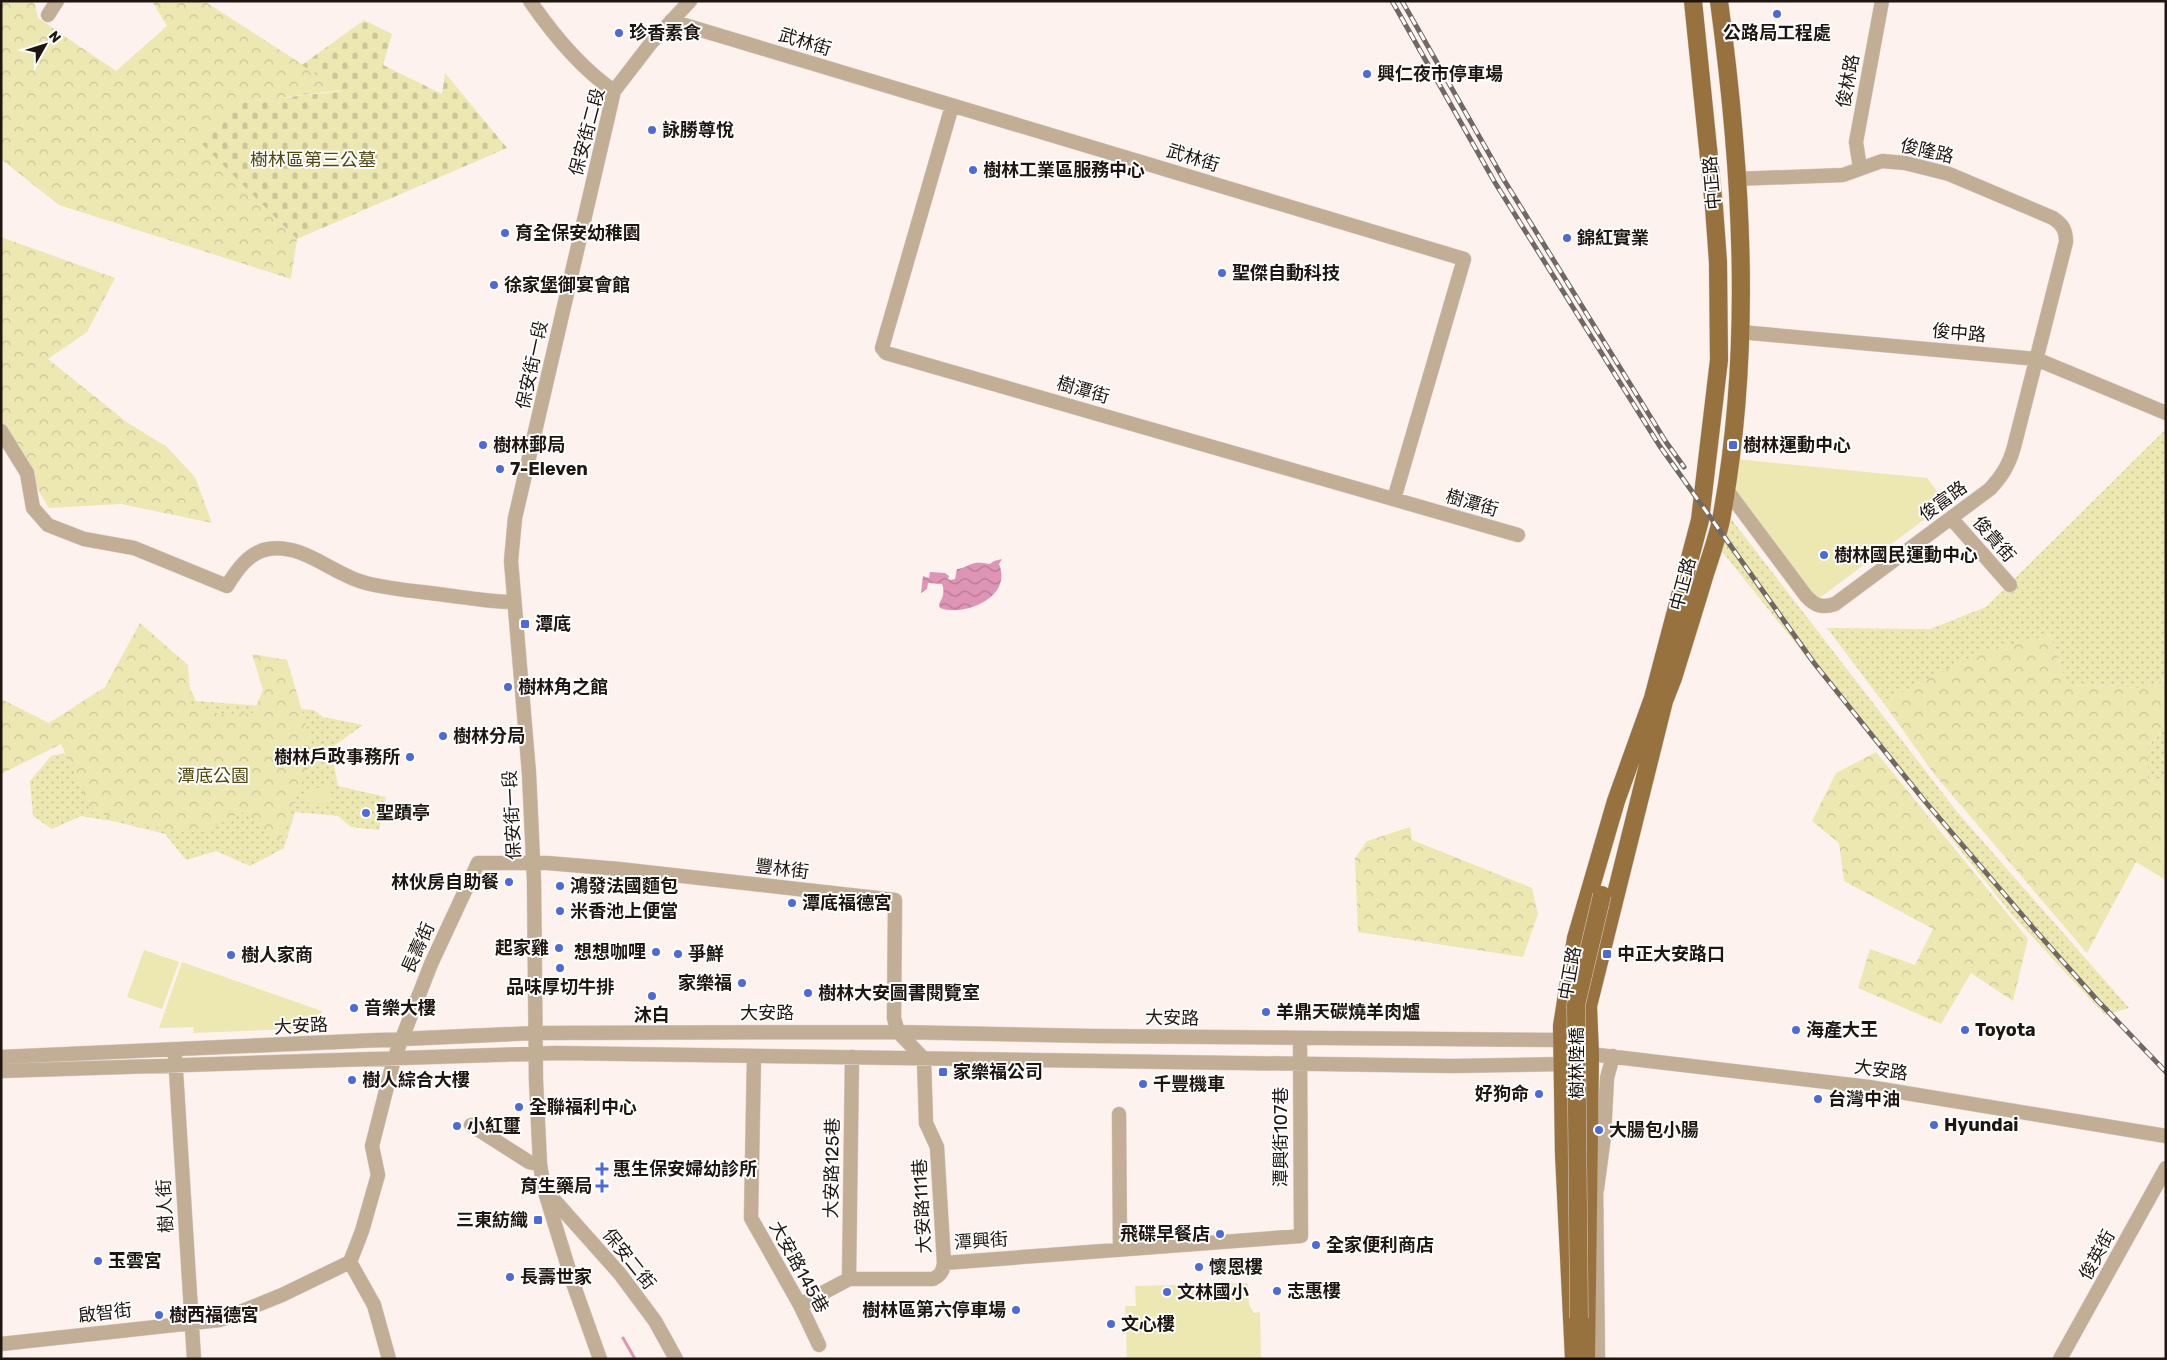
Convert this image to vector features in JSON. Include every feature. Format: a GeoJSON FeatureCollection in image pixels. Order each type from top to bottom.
{"type":"FeatureCollection","features":[{"type":"Feature","properties":{"kind":"main road","name":"中正路"},"geometry":{"type":"LineString","coordinates":[[1589,1118],[1590,1054],[1588,1006],[1700,520],[1720,360],[1718,262],[1693,1]]}},
{"type":"Feature","properties":{"kind":"main road","name":"中正路"},"geometry":{"type":"LineString","coordinates":[[1564,1154],[1562,1026],[1576,938],[1616,801],[1659,699],[1673,678],[1717,538],[1729,469],[1740,360],[1740,253],[1728,67],[1719,1]]}},
{"type":"Feature","properties":{"kind":"main road"},"geometry":{"type":"LineString","coordinates":[[1707,465],[1729,469]]}},
{"type":"Feature","properties":{"kind":"main road","name":"樹林陸橋"},"geometry":{"type":"LineString","coordinates":[[1575,1359],[1579,1318],[1576,1005],[1602,895],[1659,699]]}},
{"type":"Feature","properties":{"kind":"main road","name":"樹林陸橋"},"geometry":{"type":"LineString","coordinates":[[1586,1359],[1589,1118]]}},
{"type":"Feature","properties":{"kind":"main road","name":"樹林陸橋"},"geometry":{"type":"LineString","coordinates":[[1564,1154],[1575,1359]]}},
{"type":"Feature","properties":{"kind":"main road","name":"樹林陸橋"},"geometry":{"type":"LineString","coordinates":[[1579,1318],[1586,1359]]}},
{"type":"Feature","properties":{"kind":"street"},"geometry":{"type":"LineString","coordinates":[[48,15],[57,1]]}},
{"type":"Feature","properties":{"kind":"street"},"geometry":{"type":"LineString","coordinates":[[530,1],[550,29],[603,84],[614,91]]}},
{"type":"Feature","properties":{"kind":"street","name":"保安街二段"},"geometry":{"type":"LineString","coordinates":[[580,238],[614,91],[642,54],[690,1]]}},
{"type":"Feature","properties":{"kind":"street","name":"俊林路"},"geometry":{"type":"LineString","coordinates":[[1860,168],[1856,142],[1882,1]]}},
{"type":"Feature","properties":{"kind":"street","name":"武林街"},"geometry":{"type":"LineString","coordinates":[[671,21],[1464,259],[1394,499]]}},
{"type":"Feature","properties":{"kind":"street","name":"樹潭街"},"geometry":{"type":"LineString","coordinates":[[952,106],[882,348],[886,353],[1518,536]]}},
{"type":"Feature","properties":{"kind":"street","name":"俊隆路"},"geometry":{"type":"LineString","coordinates":[[1736,179],[1843,175],[1882,161],[1897,162],[1950,174],[2053,218],[2062,224],[2066,233]]}},
{"type":"Feature","properties":{"kind":"street","name":"俊富路"},"geometry":{"type":"LineString","coordinates":[[1726,489],[1806,596],[1814,605],[1825,607],[1835,604],[1990,490],[2002,476],[2010,462],[2066,242],[2066,233]]}},
{"type":"Feature","properties":{"kind":"street","name":"保安街一段"},"geometry":{"type":"LineString","coordinates":[[580,238],[516,518],[511,561],[513,602],[526,719],[533,863],[535,1053],[540,1164],[544,1189],[574,1286],[600,1359]]}},
{"type":"Feature","properties":{"kind":"street","name":"俊中路"},"geometry":{"type":"LineString","coordinates":[[1740,332],[2036,359],[2166,413]]}},
{"type":"Feature","properties":{"kind":"street"},"geometry":{"type":"LineString","coordinates":[[1,431],[27,473],[33,508],[39,517],[48,525],[84,539],[134,548],[227,586],[236,570],[257,552],[267,549],[286,548],[364,583],[494,602],[513,602]]}},
{"type":"Feature","properties":{"kind":"street","name":"俊貴街"},"geometry":{"type":"LineString","coordinates":[[1951,518],[2010,585]]}},
{"type":"Feature","properties":{"kind":"street","name":"長壽街"},"geometry":{"type":"LineString","coordinates":[[350,1262],[362,1231],[378,1174],[372,1146],[394,1059],[400,1039],[431,964],[478,863],[533,863]]}},
{"type":"Feature","properties":{"kind":"street","name":"豐林街"},"geometry":{"type":"LineString","coordinates":[[533,863],[619,868],[895,900],[894,1018],[898,1032]]}},
{"type":"Feature","properties":{"kind":"street"},"geometry":{"type":"LineString","coordinates":[[898,1032],[924,1060]]}},
{"type":"Feature","properties":{"kind":"street","name":"大安路"},"geometry":{"type":"LineString","coordinates":[[1,1071],[400,1039],[535,1033],[898,1032],[1562,1040],[1590,1054],[1926,1095],[2166,1136]]}},
{"type":"Feature","properties":{"kind":"street","name":"潭興街107巷"},"geometry":{"type":"LineString","coordinates":[[1300,1038],[1301,1236]]}},
{"type":"Feature","properties":{"kind":"street","name":"大安路"},"geometry":{"type":"LineString","coordinates":[[1,1057],[394,1059],[535,1053],[1442,1066],[1563,1064],[1590,1054]]}},
{"type":"Feature","properties":{"kind":"street","name":"大安路145巷"},"geometry":{"type":"LineString","coordinates":[[754,1056],[751,1218],[800,1305],[819,1345]]}},
{"type":"Feature","properties":{"kind":"street"},"geometry":{"type":"LineString","coordinates":[[1597,1189],[1604,1136],[1607,1078],[1613,1056]]}},
{"type":"Feature","properties":{"kind":"street","name":"大安路125巷"},"geometry":{"type":"LineString","coordinates":[[849,1279],[852,1057]]}},
{"type":"Feature","properties":{"kind":"street","name":"樹人街"},"geometry":{"type":"LineString","coordinates":[[175,1058],[190,1322],[194,1359]]}},
{"type":"Feature","properties":{"kind":"street","name":"大安路111巷"},"geometry":{"type":"LineString","coordinates":[[924,1060],[926,1123],[937,1147],[944,1263]]}},
{"type":"Feature","properties":{"kind":"street"},"geometry":{"type":"LineString","coordinates":[[1118,1114],[1120,1249]]}},
{"type":"Feature","properties":{"kind":"street"},"geometry":{"type":"LineString","coordinates":[[1589,1118],[1597,1189],[1598,1359]]}},
{"type":"Feature","properties":{"kind":"street"},"geometry":{"type":"LineString","coordinates":[[471,1125],[529,1162],[540,1164]]}},
{"type":"Feature","properties":{"kind":"street","name":"俊英街"},"geometry":{"type":"LineString","coordinates":[[2060,1359],[2110,1272],[2166,1168]]}},
{"type":"Feature","properties":{"kind":"street","name":"保安二街"},"geometry":{"type":"LineString","coordinates":[[544,1189],[620,1274],[655,1321],[676,1359]]}},
{"type":"Feature","properties":{"kind":"street","name":"潭興街"},"geometry":{"type":"LineString","coordinates":[[800,1305],[849,1279],[933,1278],[939,1276],[943,1271],[944,1263],[1301,1236]]}},
{"type":"Feature","properties":{"kind":"street"},"geometry":{"type":"LineString","coordinates":[[350,1262],[374,1305],[389,1359]]}},
{"type":"Feature","properties":{"kind":"street","name":"啟智街"},"geometry":{"type":"LineString","coordinates":[[1,1344],[220,1320],[282,1295],[350,1262]]}},
{"type":"Feature","properties":{"kind":"green space"},"geometry":{"type":"Polygon","coordinates":[[[1,1],[34,1],[38,18],[116,71],[167,26],[152,1],[204,1],[342,90],[245,102],[199,140],[297,239],[291,279],[59,205],[1,159],[1,1]]]}},
{"type":"Feature","properties":{"kind":"green space","name":"樹林區第三公墓"},"geometry":{"type":"Polygon","coordinates":[[[364,20],[392,34],[383,65],[442,94],[445,73],[507,148],[297,239],[198,140],[245,102],[341,91],[302,65],[364,20]]]}},
{"type":"Feature","properties":{"kind":"green space"},"geometry":{"type":"Polygon","coordinates":[[[1,237],[115,278],[87,332],[48,359],[128,423],[167,447],[195,477],[212,523],[121,504],[49,508],[1,429],[1,237]]]}},
{"type":"Feature","properties":{"kind":"green space"},"geometry":{"type":"Polygon","coordinates":[[[2166,429],[2166,679],[2143,688],[2067,685],[2050,635],[1894,696],[1885,705],[1827,628],[1930,629],[1986,607],[2166,429]]]}},
{"type":"Feature","properties":{"kind":"green space","name":"樹林國民運動中心"},"geometry":{"type":"Polygon","coordinates":[[[1736,459],[1927,478],[1946,503],[1809,606],[1730,498],[1736,459]]]}},
{"type":"Feature","properties":{"kind":"green space"},"geometry":{"type":"Polygon","coordinates":[[[1725,511],[1958,813],[2129,1008],[2105,1015],[2013,916],[1721,550],[1725,511]]]}},
{"type":"Feature","properties":{"kind":"green space","name":"潭底公園"},"geometry":{"type":"Polygon","coordinates":[[[140,623],[188,665],[191,705],[223,715],[253,713],[263,690],[252,654],[287,660],[314,751],[280,842],[242,812],[204,832],[176,832],[92,812],[61,744],[1,774],[1,699],[49,723],[105,687],[140,623]]]}},
{"type":"Feature","properties":{"kind":"green space"},"geometry":{"type":"Polygon","coordinates":[[[2050,635],[2067,685],[2143,688],[2166,679],[2166,731],[2162,731],[2148,746],[2148,780],[2166,783],[2166,880],[2136,862],[2087,953],[1934,774],[1885,705],[1894,696],[1984,651],[2050,635]]]}},
{"type":"Feature","properties":{"kind":"green space","name":"潭底公園"},"geometry":{"type":"Polygon","coordinates":[[[177,661],[196,701],[314,710],[323,717],[363,725],[331,748],[338,786],[386,797],[379,830],[351,827],[338,816],[295,812],[284,848],[250,866],[216,851],[186,860],[165,834],[117,822],[81,816],[52,829],[33,816],[30,781],[51,756],[117,742],[177,661]]]}},
{"type":"Feature","properties":{"kind":"green space"},"geometry":{"type":"Polygon","coordinates":[[[2163,731],[2166,731],[2166,783],[2148,780],[2148,746],[2163,731]]]}},
{"type":"Feature","properties":{"kind":"green space"},"geometry":{"type":"Polygon","coordinates":[[[1876,752],[2028,939],[2013,1001],[1971,973],[1941,1024],[1858,988],[1870,949],[1915,965],[1933,929],[1844,881],[1839,843],[1812,821],[1836,773],[1876,752]]]}},
{"type":"Feature","properties":{"kind":"green space"},"geometry":{"type":"Polygon","coordinates":[[[330,786],[332,802],[307,806],[305,790],[330,786]]]}},
{"type":"Feature","properties":{"kind":"green space"},"geometry":{"type":"Polygon","coordinates":[[[1410,827],[1412,840],[1532,888],[1538,914],[1523,957],[1358,932],[1355,858],[1367,841],[1410,827]]]}},
{"type":"Feature","properties":{"kind":"green space"},"geometry":{"type":"Polygon","coordinates":[[[144,950],[179,962],[162,1009],[127,997],[144,950]]]}},
{"type":"Feature","properties":{"kind":"green space"},"geometry":{"type":"Polygon","coordinates":[[[182,962],[322,1011],[317,1028],[193,1033],[194,1027],[159,1028],[182,962]]]}},
{"type":"Feature","properties":{"kind":"green space"},"geometry":{"type":"Polygon","coordinates":[[[1248,1283],[1249,1305],[1254,1313],[1260,1312],[1261,1359],[1127,1359],[1125,1306],[1136,1306],[1135,1286],[1248,1283]]]}},
{"type":"Feature","properties":{"kind":"water"},"geometry":{"type":"Polygon","coordinates":[[[1002,559],[999,564],[1002,576],[999,586],[993,595],[973,607],[962,610],[940,608],[939,604],[943,592],[942,584],[928,583],[927,589],[921,593],[923,576],[929,578],[930,572],[945,573],[949,576],[948,579],[951,580],[955,579],[957,569],[974,563],[990,564],[1002,559]]]}},
{"type":"Feature","properties":{"kind":"waterway"},"geometry":{"type":"LineString","coordinates":[[623,1338],[635,1359]]}},
{"type":"Feature","properties":{"kind":"railway"},"geometry":{"type":"LineString","coordinates":[[1392,1],[1494,181],[1659,445],[1814,663],[1923,799],[2035,930],[2097,1000],[2166,1072]]}},
{"type":"Feature","properties":{"kind":"railway"},"geometry":{"type":"LineString","coordinates":[[1402,1],[1504,180],[1666,442],[1684,467]]}},
{"type":"Feature","properties":{"kind":"place","name":"公路局工程處"},"geometry":{"type":"Point","coordinates":[1777,14]}},
{"type":"Feature","properties":{"kind":"place","name":"珍香素食"},"geometry":{"type":"Point","coordinates":[619,33]}},
{"type":"Feature","properties":{"kind":"place","name":"興仁夜市停車場"},"geometry":{"type":"Point","coordinates":[1367,74]}},
{"type":"Feature","properties":{"kind":"place","name":"詠勝尊悅"},"geometry":{"type":"Point","coordinates":[652,130]}},
{"type":"Feature","properties":{"kind":"place","name":"樹林工業區服務中心"},"geometry":{"type":"Point","coordinates":[973,170]}},
{"type":"Feature","properties":{"kind":"place","name":"育全保安幼稚園"},"geometry":{"type":"Point","coordinates":[505,233]}},
{"type":"Feature","properties":{"kind":"place","name":"錦紅實業"},"geometry":{"type":"Point","coordinates":[1567,238]}},
{"type":"Feature","properties":{"kind":"place","name":"聖傑自動科技"},"geometry":{"type":"Point","coordinates":[1222,273]}},
{"type":"Feature","properties":{"kind":"place","name":"徐家堡御宴會館"},"geometry":{"type":"Point","coordinates":[494,285]}},
{"type":"Feature","properties":{"kind":"place","name":"樹林郵局"},"geometry":{"type":"Point","coordinates":[483,445]}},
{"type":"Feature","properties":{"kind":"place","name":"樹林運動中心"},"geometry":{"type":"Point","coordinates":[1733,445]}},
{"type":"Feature","properties":{"kind":"place","name":"7-Eleven"},"geometry":{"type":"Point","coordinates":[500,469]}},
{"type":"Feature","properties":{"kind":"place","name":"樹林國民運動中心"},"geometry":{"type":"Point","coordinates":[1824,555]}},
{"type":"Feature","properties":{"kind":"place","name":"潭底"},"geometry":{"type":"Point","coordinates":[525,624]}},
{"type":"Feature","properties":{"kind":"place","name":"樹林角之館"},"geometry":{"type":"Point","coordinates":[508,687]}},
{"type":"Feature","properties":{"kind":"place","name":"樹林分局"},"geometry":{"type":"Point","coordinates":[443,736]}},
{"type":"Feature","properties":{"kind":"place","name":"樹林戶政事務所"},"geometry":{"type":"Point","coordinates":[410,757]}},
{"type":"Feature","properties":{"kind":"place","name":"聖蹟亭"},"geometry":{"type":"Point","coordinates":[366,813]}},
{"type":"Feature","properties":{"kind":"place","name":"林伙房自助餐"},"geometry":{"type":"Point","coordinates":[509,882]}},
{"type":"Feature","properties":{"kind":"place","name":"鴻發法國麵包"},"geometry":{"type":"Point","coordinates":[560,886]}},
{"type":"Feature","properties":{"kind":"place","name":"潭底福德宮"},"geometry":{"type":"Point","coordinates":[792,903]}},
{"type":"Feature","properties":{"kind":"place","name":"米香池上便當"},"geometry":{"type":"Point","coordinates":[560,911]}},
{"type":"Feature","properties":{"kind":"place","name":"起家雞"},"geometry":{"type":"Point","coordinates":[559,948]}},
{"type":"Feature","properties":{"kind":"place","name":"想想咖哩"},"geometry":{"type":"Point","coordinates":[656,952]}},
{"type":"Feature","properties":{"kind":"place","name":"爭鮮"},"geometry":{"type":"Point","coordinates":[678,954]}},
{"type":"Feature","properties":{"kind":"place","name":"中正大安路口"},"geometry":{"type":"Point","coordinates":[1607,954]}},
{"type":"Feature","properties":{"kind":"place","name":"樹人家商"},"geometry":{"type":"Point","coordinates":[231,955]}},
{"type":"Feature","properties":{"kind":"place","name":"品味厚切牛排"},"geometry":{"type":"Point","coordinates":[560,968]}},
{"type":"Feature","properties":{"kind":"place","name":"家樂福"},"geometry":{"type":"Point","coordinates":[742,983]}},
{"type":"Feature","properties":{"kind":"place","name":"樹林大安圖書閱覽室"},"geometry":{"type":"Point","coordinates":[808,993]}},
{"type":"Feature","properties":{"kind":"place","name":"沐白"},"geometry":{"type":"Point","coordinates":[652,996]}},
{"type":"Feature","properties":{"kind":"place","name":"音樂大樓"},"geometry":{"type":"Point","coordinates":[354,1008]}},
{"type":"Feature","properties":{"kind":"place","name":"羊鼎天碳燒羊肉爐"},"geometry":{"type":"Point","coordinates":[1266,1012]}},
{"type":"Feature","properties":{"kind":"place","name":"海產大王"},"geometry":{"type":"Point","coordinates":[1796,1030]}},
{"type":"Feature","properties":{"kind":"place","name":"Toyota"},"geometry":{"type":"Point","coordinates":[1965,1030]}},
{"type":"Feature","properties":{"kind":"place","name":"家樂福公司"},"geometry":{"type":"Point","coordinates":[943,1072]}},
{"type":"Feature","properties":{"kind":"place","name":"樹人綜合大樓"},"geometry":{"type":"Point","coordinates":[352,1080]}},
{"type":"Feature","properties":{"kind":"place","name":"千豐機車"},"geometry":{"type":"Point","coordinates":[1143,1084]}},
{"type":"Feature","properties":{"kind":"place","name":"好狗命"},"geometry":{"type":"Point","coordinates":[1539,1094]}},
{"type":"Feature","properties":{"kind":"place","name":"台灣中油"},"geometry":{"type":"Point","coordinates":[1818,1099]}},
{"type":"Feature","properties":{"kind":"place","name":"全聯福利中心"},"geometry":{"type":"Point","coordinates":[519,1107]}},
{"type":"Feature","properties":{"kind":"place","name":"Hyundai"},"geometry":{"type":"Point","coordinates":[1934,1125]}},
{"type":"Feature","properties":{"kind":"place","name":"小紅璽"},"geometry":{"type":"Point","coordinates":[457,1126]}},
{"type":"Feature","properties":{"kind":"place","name":"大腸包小腸"},"geometry":{"type":"Point","coordinates":[1599,1130]}},
{"type":"Feature","properties":{"kind":"place","name":"惠生保安婦幼診所"},"geometry":{"type":"Point","coordinates":[602,1169]}},
{"type":"Feature","properties":{"kind":"place","name":"育生藥局"},"geometry":{"type":"Point","coordinates":[602,1186]}},
{"type":"Feature","properties":{"kind":"place","name":"三東紡織"},"geometry":{"type":"Point","coordinates":[538,1220]}},
{"type":"Feature","properties":{"kind":"place","name":"飛碟早餐店"},"geometry":{"type":"Point","coordinates":[1220,1234]}},
{"type":"Feature","properties":{"kind":"place","name":"全家便利商店"},"geometry":{"type":"Point","coordinates":[1316,1245]}},
{"type":"Feature","properties":{"kind":"place","name":"玉雲宮"},"geometry":{"type":"Point","coordinates":[98,1261]}},
{"type":"Feature","properties":{"kind":"place","name":"懷恩樓"},"geometry":{"type":"Point","coordinates":[1199,1267]}},
{"type":"Feature","properties":{"kind":"place","name":"長壽世家"},"geometry":{"type":"Point","coordinates":[510,1277]}},
{"type":"Feature","properties":{"kind":"place","name":"志惠樓"},"geometry":{"type":"Point","coordinates":[1277,1291]}},
{"type":"Feature","properties":{"kind":"place","name":"文林國小"},"geometry":{"type":"Point","coordinates":[1167,1292]}},
{"type":"Feature","properties":{"kind":"place","name":"樹林區第六停車場"},"geometry":{"type":"Point","coordinates":[1016,1310]}},
{"type":"Feature","properties":{"kind":"place","name":"樹西福德宮"},"geometry":{"type":"Point","coordinates":[159,1315]}},
{"type":"Feature","properties":{"kind":"place","name":"文心樓"},"geometry":{"type":"Point","coordinates":[1111,1324]}}]}
